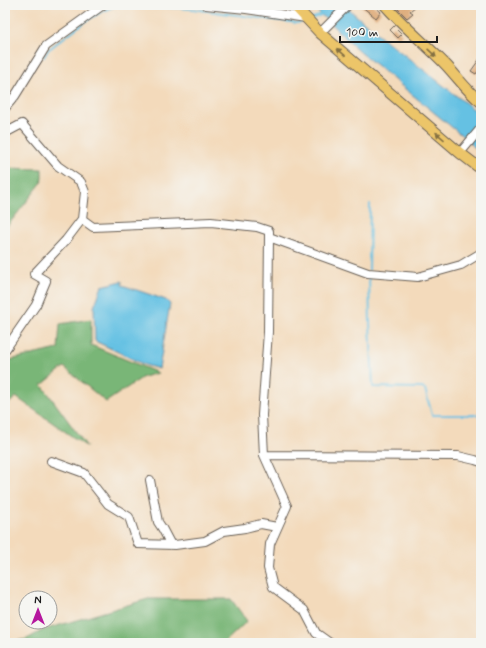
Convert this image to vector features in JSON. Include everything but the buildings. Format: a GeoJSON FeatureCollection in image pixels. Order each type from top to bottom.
{"type":"FeatureCollection","features":[{"type":"Feature","properties":{"kind":"main road"},"geometry":{"type":"LineString","coordinates":[[294,5],[306,18],[463,150],[481,169]]}},
{"type":"Feature","properties":{"kind":"main road"},"geometry":{"type":"LineString","coordinates":[[385,5],[400,22],[447,66],[473,96],[481,102]]}},
{"type":"Feature","properties":{"kind":"street"},"geometry":{"type":"LineString","coordinates":[[5,108],[15,96],[46,46],[103,5]]}},
{"type":"Feature","properties":{"kind":"street"},"geometry":{"type":"LineString","coordinates":[[206,5],[306,18]]}},
{"type":"Feature","properties":{"kind":"street"},"geometry":{"type":"LineString","coordinates":[[322,31],[348,5]]}},
{"type":"Feature","properties":{"kind":"street"},"geometry":{"type":"LineString","coordinates":[[5,133],[22,124],[58,166],[81,182],[85,192],[82,219],[66,240],[34,274],[46,281],[36,305],[5,350]]}},
{"type":"Feature","properties":{"kind":"street"},"geometry":{"type":"LineString","coordinates":[[463,150],[481,128]]}},
{"type":"Feature","properties":{"kind":"street"},"geometry":{"type":"LineString","coordinates":[[82,219],[93,227],[211,222],[257,227],[269,231],[268,332],[262,415],[264,455],[287,506],[270,544],[268,568],[273,587],[304,610],[316,633],[330,643]]}},
{"type":"Feature","properties":{"kind":"street"},"geometry":{"type":"LineString","coordinates":[[269,238],[368,273],[418,277],[461,266],[481,253]]}},
{"type":"Feature","properties":{"kind":"street"},"geometry":{"type":"LineString","coordinates":[[264,455],[458,456],[481,462]]}},
{"type":"Feature","properties":{"kind":"street"},"geometry":{"type":"LineString","coordinates":[[51,460],[84,473],[108,504],[129,517],[138,544],[171,545],[205,540],[224,532],[261,524],[277,527]]}},
{"type":"Feature","properties":{"kind":"street"},"geometry":{"type":"LineString","coordinates":[[150,480],[158,522],[171,545]]}},
{"type":"Feature","properties":{"kind":"green space"},"geometry":{"type":"Polygon","coordinates":[[[5,168],[42,169],[42,182],[5,229],[5,168]]]}},
{"type":"Feature","properties":{"kind":"green space"},"geometry":{"type":"Polygon","coordinates":[[[91,319],[91,345],[158,373],[143,377],[106,402],[64,367],[42,385],[87,447],[16,397],[5,407],[5,361],[58,349],[60,324],[91,319]]]}},
{"type":"Feature","properties":{"kind":"green space"},"geometry":{"type":"Polygon","coordinates":[[[148,599],[231,599],[247,621],[224,643],[5,643],[27,639],[43,630],[58,630],[58,626],[148,599]]]}},
{"type":"Feature","properties":{"kind":"water"},"geometry":{"type":"Polygon","coordinates":[[[311,5],[345,5],[384,39],[481,115],[481,154],[465,138],[359,51],[311,5]]]}},
{"type":"Feature","properties":{"kind":"water"},"geometry":{"type":"Polygon","coordinates":[[[122,281],[122,285],[166,300],[170,304],[159,369],[145,365],[95,341],[94,307],[102,286],[122,281]]]}},
{"type":"Feature","properties":{"kind":"waterway"},"geometry":{"type":"LineString","coordinates":[[44,57],[48,50],[83,23],[103,11],[121,5]]}},
{"type":"Feature","properties":{"kind":"waterway"},"geometry":{"type":"LineString","coordinates":[[139,5],[193,9],[297,23],[305,21]]}},
{"type":"Feature","properties":{"kind":"waterway"},"geometry":{"type":"LineString","coordinates":[[311,19],[323,14]]}},
{"type":"Feature","properties":{"kind":"waterway"},"geometry":{"type":"LineString","coordinates":[[369,270],[370,204]]}},
{"type":"Feature","properties":{"kind":"waterway"},"geometry":{"type":"LineString","coordinates":[[369,275],[373,387],[425,389],[432,415],[478,415],[481,410]]}}]}
